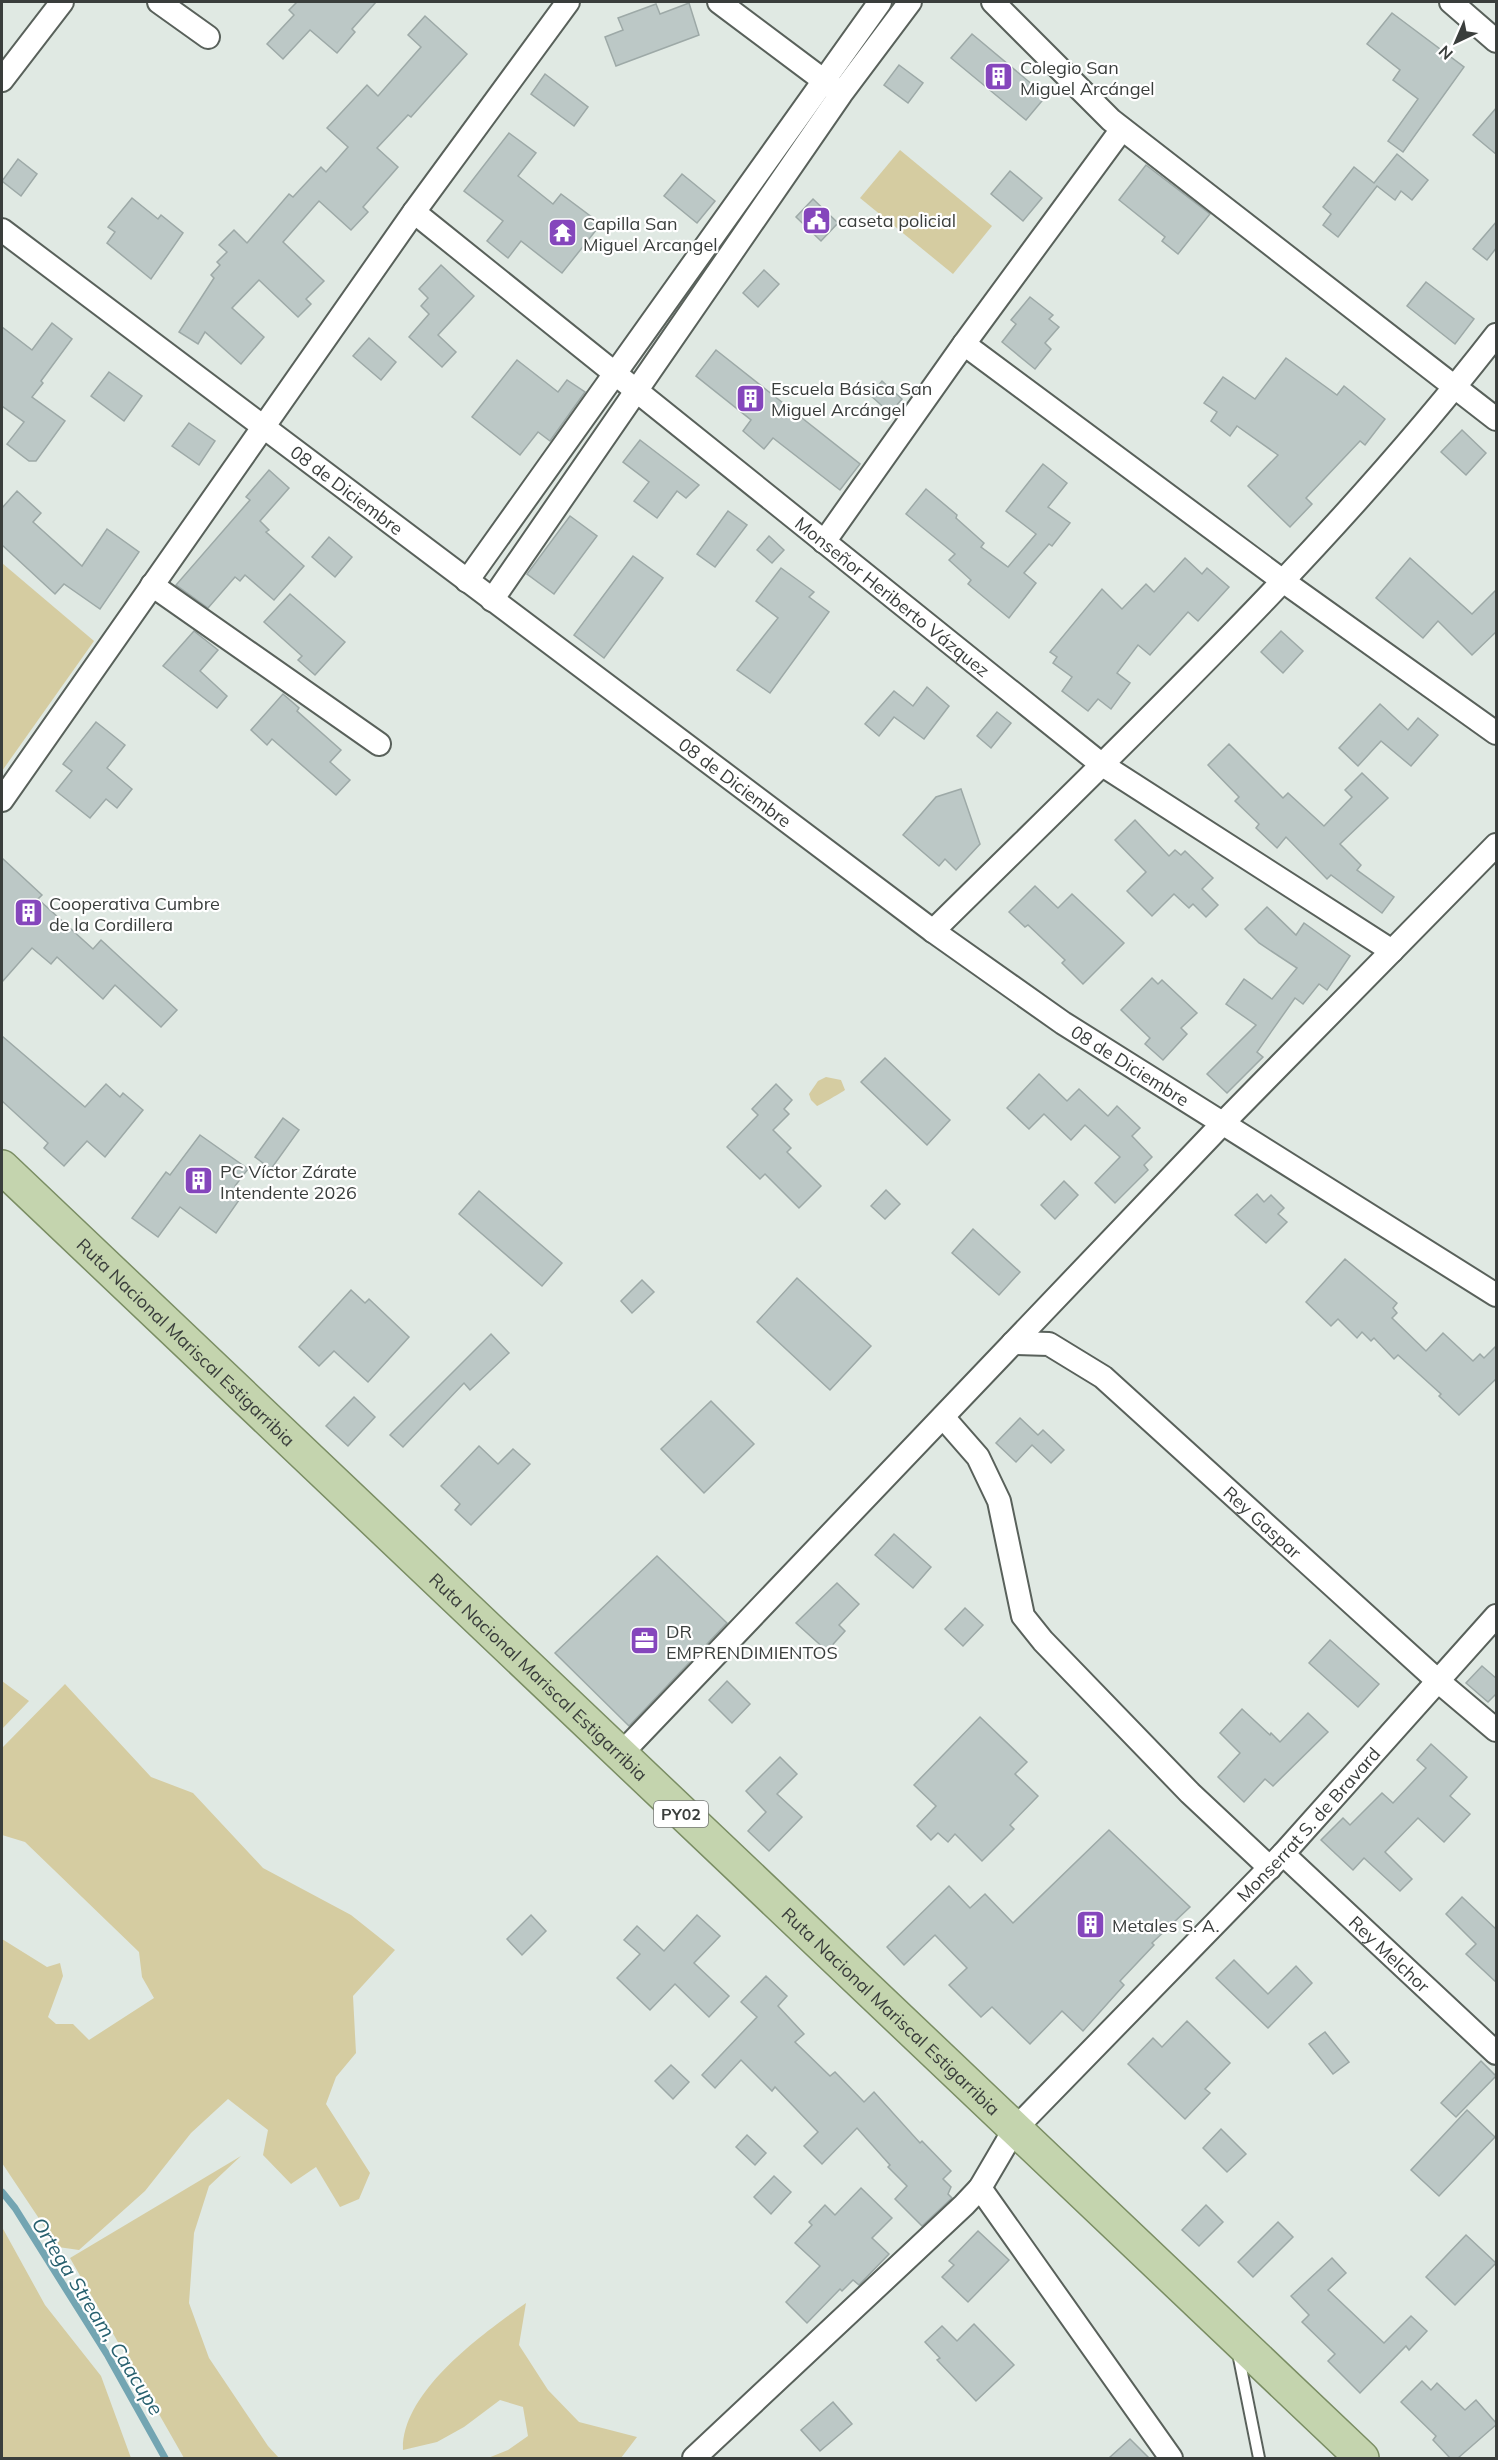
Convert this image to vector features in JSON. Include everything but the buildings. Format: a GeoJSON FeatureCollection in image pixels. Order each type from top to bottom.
{"type":"FeatureCollection","features":[{"type":"Feature","properties":{"kind":"main road","name":"Ruta Nacional Mariscal Estigarribia"},"geometry":{"type":"LineString","coordinates":[[2,1167],[1362,2458]]}},
{"type":"Feature","properties":{"kind":"street"},"geometry":{"type":"LineString","coordinates":[[2,80],[62,2]]}},
{"type":"Feature","properties":{"kind":"street"},"geometry":{"type":"LineString","coordinates":[[159,2],[208,38]]}},
{"type":"Feature","properties":{"kind":"street"},"geometry":{"type":"LineString","coordinates":[[2,800],[414,212],[568,2]]}},
{"type":"Feature","properties":{"kind":"street"},"geometry":{"type":"LineString","coordinates":[[718,2],[833,88]]}},
{"type":"Feature","properties":{"kind":"street"},"geometry":{"type":"LineString","coordinates":[[492,600],[636,390],[833,88],[880,2]]}},
{"type":"Feature","properties":{"kind":"street"},"geometry":{"type":"LineString","coordinates":[[467,581],[616,375],[833,88],[910,2]]}},
{"type":"Feature","properties":{"kind":"street"},"geometry":{"type":"LineString","coordinates":[[993,2],[1122,129],[1497,419]]}},
{"type":"Feature","properties":{"kind":"street"},"geometry":{"type":"LineString","coordinates":[[1452,2],[1497,42]]}},
{"type":"Feature","properties":{"kind":"street"},"geometry":{"type":"LineString","coordinates":[[824,542],[964,344],[1122,129]]}},
{"type":"Feature","properties":{"kind":"street","name":"Monseñor Heriberto Vázquez"},"geometry":{"type":"LineString","coordinates":[[414,212],[1101,764],[1392,951]]}},
{"type":"Feature","properties":{"kind":"street","name":"08 de Diciembre"},"geometry":{"type":"LineString","coordinates":[[2,230],[933,931],[1063,1023],[1497,1295]]}},
{"type":"Feature","properties":{"kind":"street"},"geometry":{"type":"LineString","coordinates":[[933,931],[1283,581],[1456,387],[1497,334]]}},
{"type":"Feature","properties":{"kind":"street"},"geometry":{"type":"LineString","coordinates":[[964,344],[1283,581],[1497,734]]}},
{"type":"Feature","properties":{"kind":"street"},"geometry":{"type":"LineString","coordinates":[[152,585],[379,744]]}},
{"type":"Feature","properties":{"kind":"street"},"geometry":{"type":"LineString","coordinates":[[620,1756],[1224,1122],[1497,845]]}},
{"type":"Feature","properties":{"kind":"street","name":"Rey Gaspar"},"geometry":{"type":"LineString","coordinates":[[1013,1343],[1049,1344],[1103,1377],[1438,1681],[1497,1731]]}},
{"type":"Feature","properties":{"kind":"street","name":"Rey Melchor"},"geometry":{"type":"LineString","coordinates":[[943,1417],[978,1457],[999,1501],[1023,1616],[1043,1641],[1190,1794],[1276,1861],[1497,2053]]}},
{"type":"Feature","properties":{"kind":"street","name":"Monserrat S. de Bravard"},"geometry":{"type":"LineString","coordinates":[[694,2458],[980,2188],[1014,2130],[1276,1861],[1497,1616]]}},
{"type":"Feature","properties":{"kind":"street"},"geometry":{"type":"LineString","coordinates":[[980,2188],[1172,2458]]}},
{"type":"Feature","properties":{"kind":"lane"},"geometry":{"type":"LineString","coordinates":[[1235,2338],[1259,2458]]}},
{"type":"Feature","properties":{"kind":"shaded area"},"geometry":{"type":"Polygon","coordinates":[[[900,150],[992,226],[953,274],[860,198],[900,150]]]}},
{"type":"Feature","properties":{"kind":"shaded area"},"geometry":{"type":"Polygon","coordinates":[[[2,563],[94,641],[2,771],[2,563]]]}},
{"type":"Feature","properties":{"kind":"shaded area"},"geometry":{"type":"Polygon","coordinates":[[[826,1077],[841,1080],[845,1090],[817,1106],[809,1094],[818,1081],[826,1077]]]}},
{"type":"Feature","properties":{"kind":"shaded area"},"geometry":{"type":"Polygon","coordinates":[[[2,1681],[29,1701],[2,1729],[2,1681]]]}},
{"type":"Feature","properties":{"kind":"shaded area"},"geometry":{"type":"Polygon","coordinates":[[[65,1684],[151,1777],[193,1793],[263,1868],[351,1915],[395,1950],[353,1996],[356,2053],[336,2077],[326,2104],[370,2173],[359,2199],[340,2207],[316,2167],[291,2184],[263,2155],[268,2130],[228,2099],[191,2133],[145,2191],[79,2250],[58,2247],[2,2163],[2,1939],[47,1967],[60,1963],[63,1976],[48,2017],[56,2024],[73,2024],[89,2040],[154,1998],[142,1977],[139,1952],[25,1842],[2,1835],[2,1748],[65,1684]]]}},
{"type":"Feature","properties":{"kind":"shaded area"},"geometry":{"type":"Polygon","coordinates":[[[241,2156],[209,2186],[194,2233],[189,2303],[209,2358],[268,2446],[279,2458],[184,2458],[70,2258],[241,2156]]]}},
{"type":"Feature","properties":{"kind":"shaded area"},"geometry":{"type":"Polygon","coordinates":[[[2,2227],[45,2305],[101,2376],[131,2458],[2,2458],[2,2227]]]}},
{"type":"Feature","properties":{"kind":"shaded area"},"geometry":{"type":"Polygon","coordinates":[[[526,2303],[519,2345],[548,2390],[579,2422],[637,2437],[621,2458],[488,2458],[508,2450],[528,2436],[523,2407],[500,2400],[464,2427],[437,2442],[403,2450],[406,2428],[415,2407],[429,2386],[467,2348],[526,2303]]]}},
{"type":"Feature","properties":{"kind":"waterway","name":"Ortega Stream, Caacupe"},"geometry":{"type":"LineString","coordinates":[[2,2192],[15,2208],[108,2356],[165,2458]]}},
{"type":"Feature","properties":{"kind":"place","name":"Colegio San Miguel Arcángel"},"geometry":{"type":"Point","coordinates":[999,77]}},
{"type":"Feature","properties":{"kind":"place","name":"caseta policial"},"geometry":{"type":"Point","coordinates":[817,220]}},
{"type":"Feature","properties":{"kind":"place","name":"Capilla San Miguel Arcangel"},"geometry":{"type":"Point","coordinates":[562,233]}},
{"type":"Feature","properties":{"kind":"place","name":"Escuela Básica San Miguel Arcángel"},"geometry":{"type":"Point","coordinates":[750,398]}},
{"type":"Feature","properties":{"kind":"place","name":"Cooperativa Cumbre de la Cordillera"},"geometry":{"type":"Point","coordinates":[28,913]}},
{"type":"Feature","properties":{"kind":"place","name":"PC Víctor Zárate Intendente 2026"},"geometry":{"type":"Point","coordinates":[199,1181]}},
{"type":"Feature","properties":{"kind":"place","name":"DR EMPRENDIMIENTOS"},"geometry":{"type":"Point","coordinates":[645,1641]}},
{"type":"Feature","properties":{"kind":"place","name":"Metales S. A."},"geometry":{"type":"Point","coordinates":[1091,1925]}}]}
